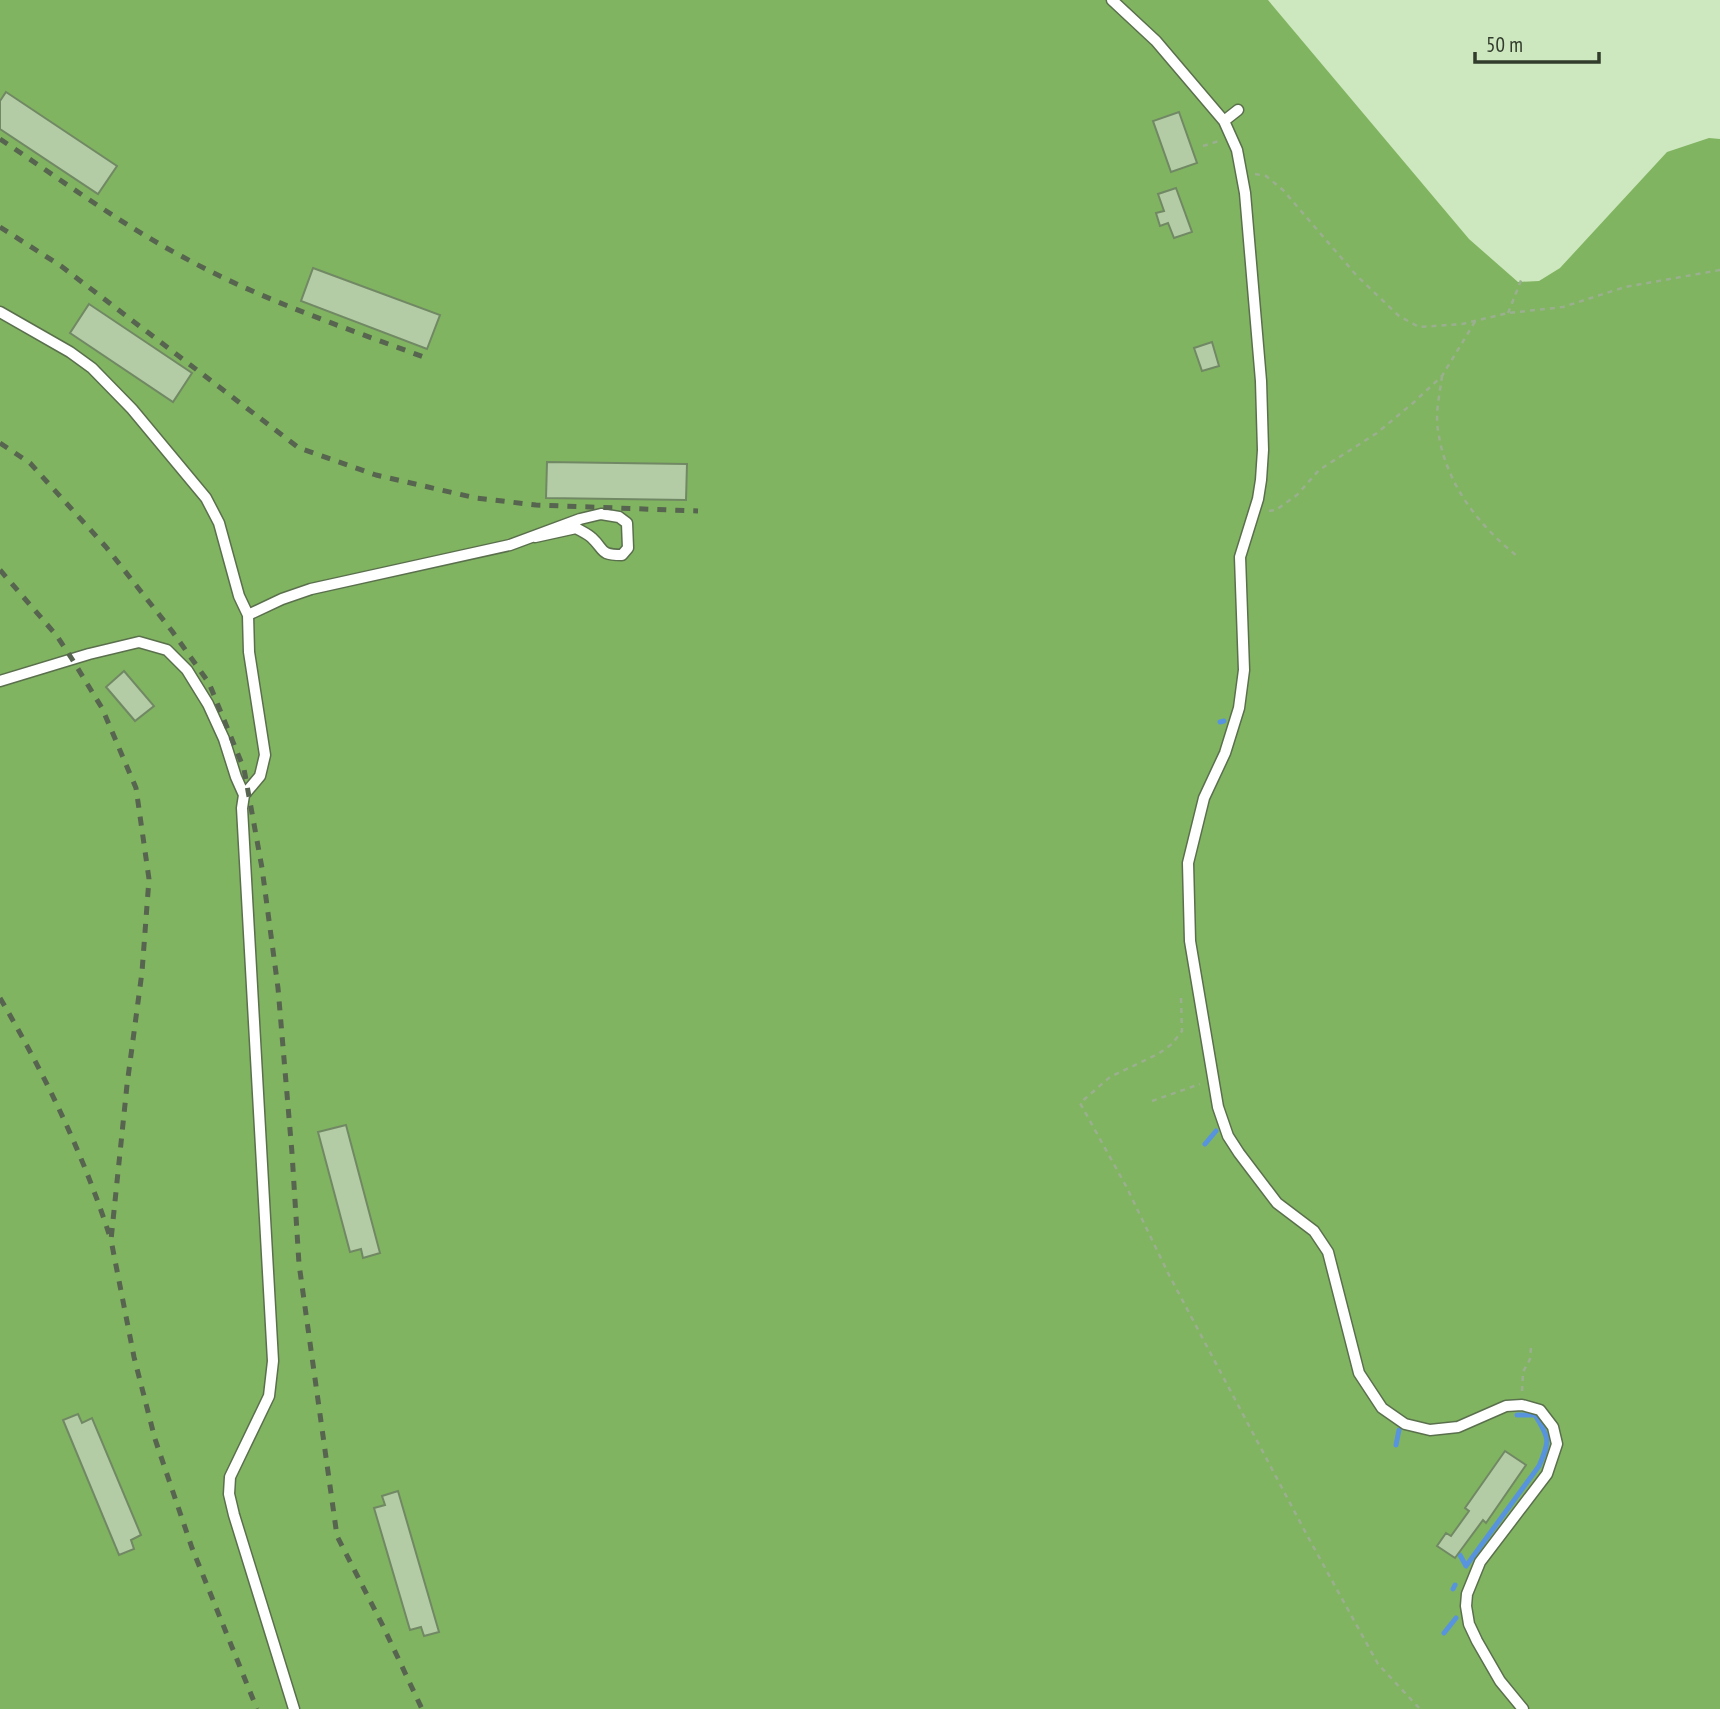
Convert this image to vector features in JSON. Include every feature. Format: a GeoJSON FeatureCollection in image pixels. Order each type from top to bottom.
{"type":"FeatureCollection","features":[{"type":"Feature","properties":{"kind":"lane"},"geometry":{"type":"LineString","coordinates":[[1112,0],[1156,41],[1224,121],[1237,150],[1242,171],[1260,369],[1263,450],[1258,499],[1240,557],[1244,670],[1239,708],[1225,753],[1204,798],[1188,863],[1190,942],[1218,1107],[1228,1136],[1239,1153],[1277,1203],[1314,1231],[1328,1252],[1359,1373],[1382,1408],[1405,1424],[1430,1430],[1458,1427],[1506,1406],[1522,1405],[1540,1410],[1548,1418],[1557,1444],[1547,1474],[1480,1562],[1467,1594],[1466,1606],[1469,1623],[1477,1641],[1500,1681],[1524,1709]]}},
{"type":"Feature","properties":{"kind":"lane"},"geometry":{"type":"LineString","coordinates":[[1224,121],[1238,110]]}},
{"type":"Feature","properties":{"kind":"lane"},"geometry":{"type":"LineString","coordinates":[[0,312],[70,352],[92,369],[132,409],[198,488],[219,523],[239,596],[248,615],[249,652],[265,755],[260,776],[244,795],[242,808],[273,1361],[269,1396],[237,1459],[230,1477],[229,1494],[294,1709]]}},
{"type":"Feature","properties":{"kind":"lane"},"geometry":{"type":"LineString","coordinates":[[248,615],[310,589],[410,569],[576,528],[593,538],[599,548],[610,555],[622,555],[628,548],[627,523],[619,517],[601,514],[580,519],[535,537]]}},
{"type":"Feature","properties":{"kind":"lane"},"geometry":{"type":"LineString","coordinates":[[0,681],[139,642],[167,650],[187,670],[208,704],[244,795]]}},
{"type":"Feature","properties":{"kind":"path"},"geometry":{"type":"LineString","coordinates":[[1203,146],[1221,140]]}},
{"type":"Feature","properties":{"kind":"path"},"geometry":{"type":"LineString","coordinates":[[1266,176],[1283,190],[1357,276],[1399,316],[1419,327],[1462,324],[1508,313],[1563,307],[1625,287],[1720,270]]}},
{"type":"Feature","properties":{"kind":"path"},"geometry":{"type":"LineString","coordinates":[[1508,313],[1522,278]]}},
{"type":"Feature","properties":{"kind":"path"},"geometry":{"type":"LineString","coordinates":[[1252,515],[1276,510],[1297,495],[1319,470],[1377,433],[1442,376],[1476,320]]}},
{"type":"Feature","properties":{"kind":"path"},"geometry":{"type":"LineString","coordinates":[[1442,376],[1437,428],[1444,458],[1458,492],[1491,535],[1517,556]]}},
{"type":"Feature","properties":{"kind":"path"},"geometry":{"type":"LineString","coordinates":[[1181,998],[1182,1031],[1172,1044],[1158,1054],[1110,1077],[1086,1095],[1080,1103],[1126,1186],[1168,1273],[1308,1537],[1378,1664],[1420,1709]]}},
{"type":"Feature","properties":{"kind":"path"},"geometry":{"type":"LineString","coordinates":[[1152,1101],[1214,1080]]}},
{"type":"Feature","properties":{"kind":"path"},"geometry":{"type":"LineString","coordinates":[[1522,1405],[1524,1372],[1530,1359],[1531,1347]]}},
{"type":"Feature","properties":{"kind":"green space"},"geometry":{"type":"Polygon","coordinates":[[[0,0],[1268,0],[1469,239],[1518,282],[1539,281],[1560,268],[1667,152],[1709,138],[1720,139],[1720,1709],[0,1709],[0,0]]]}},
{"type":"Feature","properties":{"kind":"building"},"geometry":{"type":"Polygon","coordinates":[[[6,92],[117,166],[98,194],[0,129],[0,101],[6,92]]]}},
{"type":"Feature","properties":{"kind":"building"},"geometry":{"type":"Polygon","coordinates":[[[1179,112],[1197,163],[1171,172],[1153,121],[1179,112]]]}},
{"type":"Feature","properties":{"kind":"building"},"geometry":{"type":"Polygon","coordinates":[[[1176,188],[1192,232],[1174,238],[1168,223],[1160,226],[1156,213],[1164,211],[1158,194],[1176,188]]]}},
{"type":"Feature","properties":{"kind":"building"},"geometry":{"type":"Polygon","coordinates":[[[313,268],[440,315],[427,349],[301,301],[313,268]]]}},
{"type":"Feature","properties":{"kind":"building"},"geometry":{"type":"Polygon","coordinates":[[[89,304],[192,373],[173,402],[70,333],[89,304]]]}},
{"type":"Feature","properties":{"kind":"building"},"geometry":{"type":"Polygon","coordinates":[[[1212,342],[1219,366],[1202,371],[1194,348],[1212,342]]]}},
{"type":"Feature","properties":{"kind":"building"},"geometry":{"type":"Polygon","coordinates":[[[547,462],[687,464],[686,500],[546,498],[547,462]]]}},
{"type":"Feature","properties":{"kind":"building"},"geometry":{"type":"Polygon","coordinates":[[[124,671],[154,706],[135,721],[106,687],[124,671]]]}},
{"type":"Feature","properties":{"kind":"building"},"geometry":{"type":"Polygon","coordinates":[[[346,1125],[380,1253],[363,1258],[361,1249],[350,1252],[318,1132],[346,1125]]]}},
{"type":"Feature","properties":{"kind":"building"},"geometry":{"type":"Polygon","coordinates":[[[78,1414],[82,1423],[92,1418],[141,1535],[131,1540],[134,1549],[119,1555],[63,1420],[78,1414]]]}},
{"type":"Feature","properties":{"kind":"building"},"geometry":{"type":"Polygon","coordinates":[[[1505,1451],[1526,1465],[1486,1523],[1483,1520],[1455,1558],[1437,1546],[1446,1533],[1451,1536],[1469,1511],[1465,1508],[1505,1451]]]}},
{"type":"Feature","properties":{"kind":"building"},"geometry":{"type":"Polygon","coordinates":[[[398,1491],[439,1632],[424,1636],[421,1627],[410,1630],[374,1508],[385,1505],[382,1496],[398,1491]]]}},
{"type":"Feature","properties":{"kind":"waterway"},"geometry":{"type":"LineString","coordinates":[[1220,722],[1224,721]]}},
{"type":"Feature","properties":{"kind":"waterway"},"geometry":{"type":"LineString","coordinates":[[1205,1144],[1216,1131]]}},
{"type":"Feature","properties":{"kind":"waterway"},"geometry":{"type":"LineString","coordinates":[[1466,1566],[1539,1466],[1545,1451],[1546,1435],[1535,1415],[1517,1415]]}},
{"type":"Feature","properties":{"kind":"waterway"},"geometry":{"type":"LineString","coordinates":[[1396,1445],[1399,1430]]}},
{"type":"Feature","properties":{"kind":"waterway"},"geometry":{"type":"LineString","coordinates":[[1460,1555],[1466,1566]]}},
{"type":"Feature","properties":{"kind":"waterway"},"geometry":{"type":"LineString","coordinates":[[1453,1589],[1455,1585]]}},
{"type":"Feature","properties":{"kind":"waterway"},"geometry":{"type":"LineString","coordinates":[[1444,1633],[1456,1618]]}},
{"type":"Feature","properties":{"kind":"railway"},"geometry":{"type":"LineString","coordinates":[[0,139],[136,230],[213,272],[304,312],[429,359]]}},
{"type":"Feature","properties":{"kind":"railway"},"geometry":{"type":"LineString","coordinates":[[0,227],[61,266],[299,448],[376,475],[476,498],[536,505],[698,511]]}},
{"type":"Feature","properties":{"kind":"railway"},"geometry":{"type":"LineString","coordinates":[[0,443],[30,463],[106,547],[172,631],[209,683],[244,769],[262,868],[278,988],[299,1264],[337,1536],[422,1709]]}},
{"type":"Feature","properties":{"kind":"railway"},"geometry":{"type":"LineString","coordinates":[[0,570],[57,636],[72,659],[102,708],[136,788],[149,879],[142,972],[111,1240],[134,1357],[155,1439],[192,1548],[257,1709]]}},
{"type":"Feature","properties":{"kind":"railway"},"geometry":{"type":"LineString","coordinates":[[0,998],[61,1113],[109,1234]]}}]}
